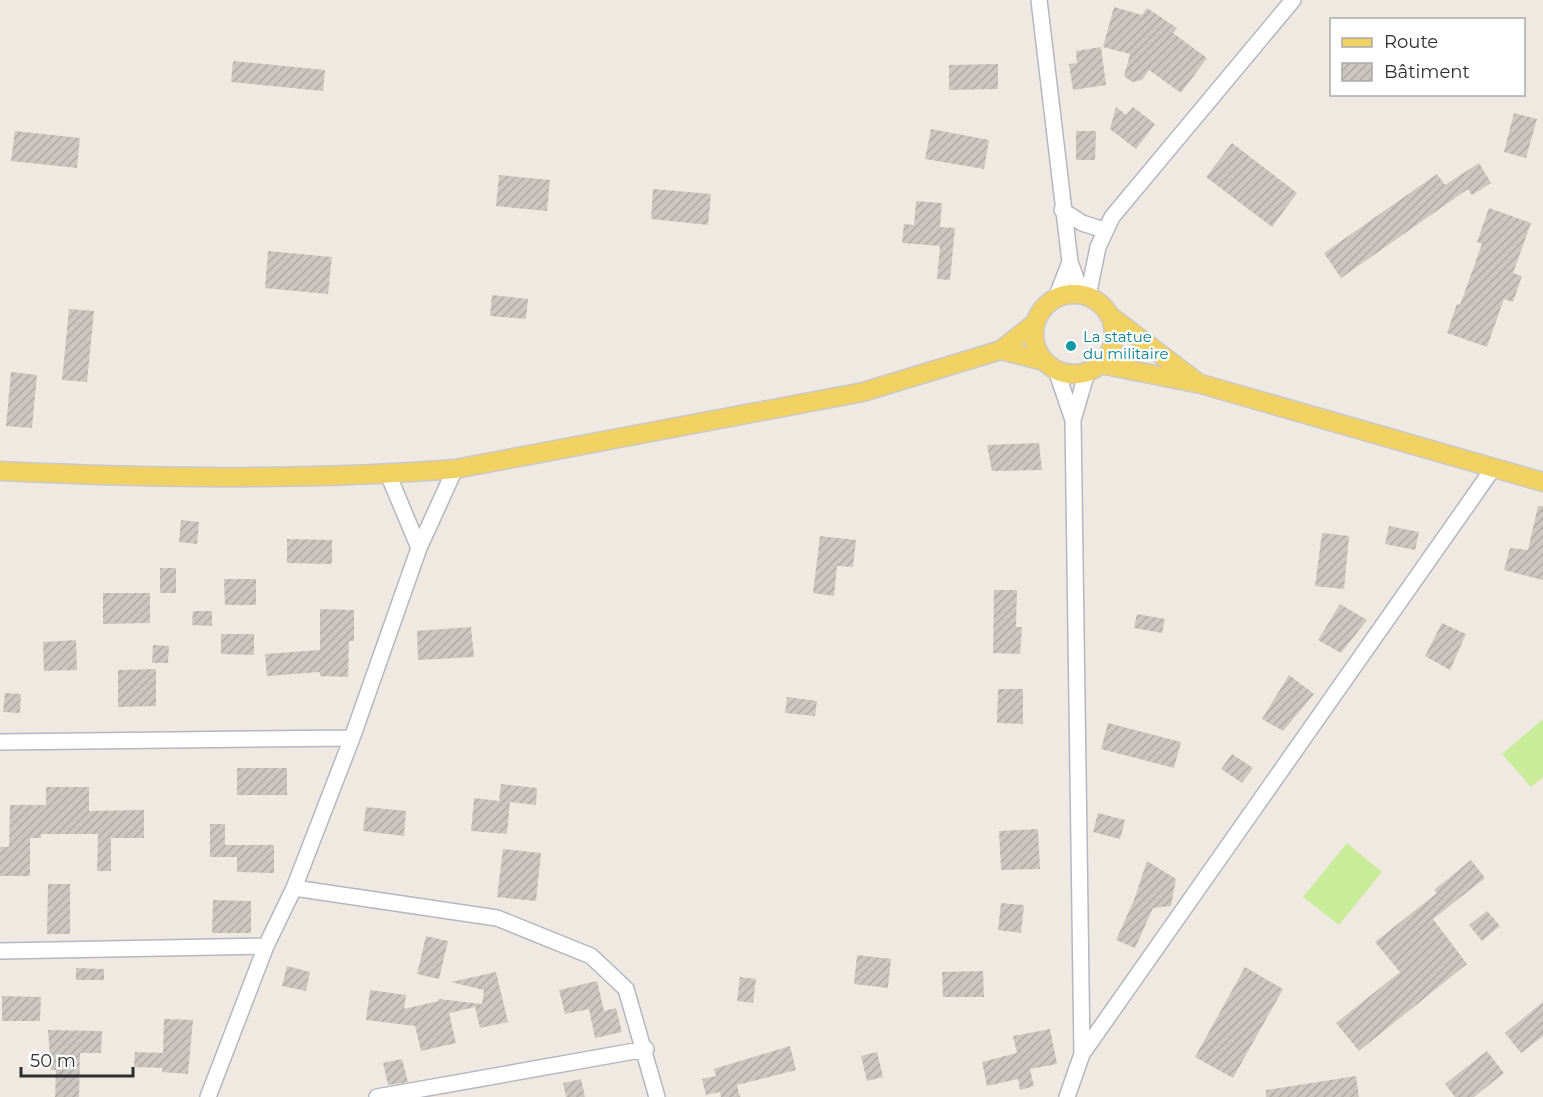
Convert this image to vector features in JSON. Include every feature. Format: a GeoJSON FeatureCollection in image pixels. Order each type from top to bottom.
{"type":"FeatureCollection","features":[{"type":"Feature","properties":{"kind":"main road"},"geometry":{"type":"LineString","coordinates":[[0,471],[106,476],[388,474],[455,469],[863,392],[1001,350],[1035,322],[1047,304],[1056,298],[1085,296],[1104,307],[1109,315],[1114,328],[1113,341],[1109,354],[1094,368]]}},
{"type":"Feature","properties":{"kind":"main road"},"geometry":{"type":"LineString","coordinates":[[1109,315],[1201,384]]}},
{"type":"Feature","properties":{"kind":"main road"},"geometry":{"type":"LineString","coordinates":[[1035,322],[1034,336],[1037,350],[1050,366]]}},
{"type":"Feature","properties":{"kind":"main road"},"geometry":{"type":"LineString","coordinates":[[1001,350],[1071,374],[1094,368],[1201,384],[1492,470],[1543,482]]}},
{"type":"Feature","properties":{"kind":"street"},"geometry":{"type":"LineString","coordinates":[[1038,0],[1070,262],[1085,296]]}},
{"type":"Feature","properties":{"kind":"street"},"geometry":{"type":"LineString","coordinates":[[1085,296],[1104,230],[1293,0]]}},
{"type":"Feature","properties":{"kind":"street"},"geometry":{"type":"LineString","coordinates":[[1062,210],[1082,223],[1104,230]]}},
{"type":"Feature","properties":{"kind":"street"},"geometry":{"type":"LineString","coordinates":[[1056,298],[1070,262]]}},
{"type":"Feature","properties":{"kind":"street"},"geometry":{"type":"LineString","coordinates":[[1050,366],[1072,420],[1082,1054]]}},
{"type":"Feature","properties":{"kind":"street"},"geometry":{"type":"LineString","coordinates":[[1072,420],[1094,368]]}},
{"type":"Feature","properties":{"kind":"street"},"geometry":{"type":"LineString","coordinates":[[208,1097],[266,946],[294,888],[352,738],[419,548],[455,469]]}},
{"type":"Feature","properties":{"kind":"street"},"geometry":{"type":"LineString","coordinates":[[1067,1097],[1082,1054],[1492,470]]}},
{"type":"Feature","properties":{"kind":"street"},"geometry":{"type":"LineString","coordinates":[[388,474],[419,548]]}},
{"type":"Feature","properties":{"kind":"street"},"geometry":{"type":"LineString","coordinates":[[0,742],[352,738]]}},
{"type":"Feature","properties":{"kind":"street"},"geometry":{"type":"LineString","coordinates":[[294,888],[497,918],[591,956],[626,989],[646,1049],[657,1097]]}},
{"type":"Feature","properties":{"kind":"street"},"geometry":{"type":"LineString","coordinates":[[0,951],[266,946]]}},
{"type":"Feature","properties":{"kind":"street"},"geometry":{"type":"LineString","coordinates":[[377,1097],[646,1049]]}},
{"type":"Feature","properties":{"kind":"green space"},"geometry":{"type":"Polygon","coordinates":[[[1543,719],[1543,777],[1531,787],[1502,754],[1543,719]]]}},
{"type":"Feature","properties":{"kind":"green space"},"geometry":{"type":"Polygon","coordinates":[[[1347,843],[1382,872],[1339,925],[1303,897],[1347,843]]]}},
{"type":"Feature","properties":{"kind":"building"},"geometry":{"type":"Polygon","coordinates":[[[1114,7],[1142,15],[1147,8],[1177,28],[1173,33],[1207,58],[1181,93],[1149,70],[1142,80],[1132,82],[1124,76],[1130,54],[1103,47],[1114,7]]]}},
{"type":"Feature","properties":{"kind":"building"},"geometry":{"type":"Polygon","coordinates":[[[1101,47],[1106,85],[1073,90],[1069,64],[1077,63],[1076,51],[1101,47]]]}},
{"type":"Feature","properties":{"kind":"building"},"geometry":{"type":"Polygon","coordinates":[[[233,61],[325,70],[323,91],[231,82],[233,61]]]}},
{"type":"Feature","properties":{"kind":"building"},"geometry":{"type":"Polygon","coordinates":[[[998,64],[998,89],[949,90],[949,65],[998,64]]]}},
{"type":"Feature","properties":{"kind":"building"},"geometry":{"type":"Polygon","coordinates":[[[1116,107],[1126,115],[1133,107],[1155,124],[1136,149],[1110,129],[1116,107]]]}},
{"type":"Feature","properties":{"kind":"building"},"geometry":{"type":"Polygon","coordinates":[[[1514,113],[1537,119],[1526,158],[1504,152],[1514,113]]]}},
{"type":"Feature","properties":{"kind":"building"},"geometry":{"type":"Polygon","coordinates":[[[931,129],[989,140],[984,169],[925,159],[931,129]]]}},
{"type":"Feature","properties":{"kind":"building"},"geometry":{"type":"Polygon","coordinates":[[[15,131],[80,138],[77,168],[11,161],[15,131]]]}},
{"type":"Feature","properties":{"kind":"building"},"geometry":{"type":"Polygon","coordinates":[[[1076,131],[1096,131],[1095,160],[1076,160],[1076,131]]]}},
{"type":"Feature","properties":{"kind":"building"},"geometry":{"type":"Polygon","coordinates":[[[1232,143],[1297,193],[1272,227],[1206,177],[1232,143]]]}},
{"type":"Feature","properties":{"kind":"building"},"geometry":{"type":"Polygon","coordinates":[[[1479,163],[1491,183],[1472,195],[1468,189],[1341,278],[1324,253],[1437,174],[1445,185],[1479,163]]]}},
{"type":"Feature","properties":{"kind":"building"},"geometry":{"type":"Polygon","coordinates":[[[499,175],[550,180],[547,211],[496,206],[499,175]]]}},
{"type":"Feature","properties":{"kind":"building"},"geometry":{"type":"Polygon","coordinates":[[[653,189],[711,194],[708,225],[651,219],[653,189]]]}},
{"type":"Feature","properties":{"kind":"building"},"geometry":{"type":"Polygon","coordinates":[[[916,201],[942,203],[940,227],[955,228],[950,280],[937,279],[940,246],[902,243],[904,224],[914,225],[916,201]]]}},
{"type":"Feature","properties":{"kind":"building"},"geometry":{"type":"Polygon","coordinates":[[[1489,208],[1531,223],[1513,273],[1522,276],[1513,302],[1504,299],[1487,347],[1447,333],[1457,304],[1460,305],[1482,244],[1477,242],[1489,208]]]}},
{"type":"Feature","properties":{"kind":"building"},"geometry":{"type":"Polygon","coordinates":[[[268,251],[332,257],[328,294],[265,288],[268,251]]]}},
{"type":"Feature","properties":{"kind":"building"},"geometry":{"type":"Polygon","coordinates":[[[492,295],[528,299],[526,319],[490,316],[492,295]]]}},
{"type":"Feature","properties":{"kind":"building"},"geometry":{"type":"Polygon","coordinates":[[[69,309],[94,311],[87,382],[62,380],[69,309]]]}},
{"type":"Feature","properties":{"kind":"building"},"geometry":{"type":"Polygon","coordinates":[[[11,372],[37,375],[32,428],[6,426],[11,372]]]}},
{"type":"Feature","properties":{"kind":"building"},"geometry":{"type":"Polygon","coordinates":[[[1039,443],[1042,470],[992,471],[987,445],[1039,443]]]}},
{"type":"Feature","properties":{"kind":"building"},"geometry":{"type":"Polygon","coordinates":[[[1538,506],[1543,506],[1543,580],[1504,570],[1510,548],[1528,550],[1538,506]]]}},
{"type":"Feature","properties":{"kind":"building"},"geometry":{"type":"Polygon","coordinates":[[[181,520],[199,522],[197,544],[179,542],[181,520]]]}},
{"type":"Feature","properties":{"kind":"building"},"geometry":{"type":"Polygon","coordinates":[[[1389,526],[1419,532],[1415,550],[1385,544],[1389,526]]]}},
{"type":"Feature","properties":{"kind":"building"},"geometry":{"type":"Polygon","coordinates":[[[1322,533],[1349,536],[1344,589],[1315,586],[1322,533]]]}},
{"type":"Feature","properties":{"kind":"building"},"geometry":{"type":"Polygon","coordinates":[[[820,536],[856,540],[853,567],[837,566],[834,596],[813,593],[820,536]]]}},
{"type":"Feature","properties":{"kind":"building"},"geometry":{"type":"Polygon","coordinates":[[[287,539],[332,540],[332,564],[287,563],[287,539]]]}},
{"type":"Feature","properties":{"kind":"building"},"geometry":{"type":"Polygon","coordinates":[[[160,568],[176,568],[176,593],[160,593],[160,568]]]}},
{"type":"Feature","properties":{"kind":"building"},"geometry":{"type":"Polygon","coordinates":[[[224,579],[256,579],[256,605],[225,605],[224,579]]]}},
{"type":"Feature","properties":{"kind":"building"},"geometry":{"type":"Polygon","coordinates":[[[994,590],[1017,590],[1016,627],[1022,627],[1020,654],[993,653],[994,590]]]}},
{"type":"Feature","properties":{"kind":"building"},"geometry":{"type":"Polygon","coordinates":[[[103,593],[150,593],[150,623],[103,624],[103,593]]]}},
{"type":"Feature","properties":{"kind":"building"},"geometry":{"type":"Polygon","coordinates":[[[1340,604],[1367,620],[1341,653],[1318,640],[1340,604]]]}},
{"type":"Feature","properties":{"kind":"building"},"geometry":{"type":"Polygon","coordinates":[[[320,609],[354,610],[354,641],[349,641],[348,677],[320,676],[320,672],[267,676],[265,654],[320,650],[320,609]]]}},
{"type":"Feature","properties":{"kind":"building"},"geometry":{"type":"Polygon","coordinates":[[[193,611],[212,611],[212,626],[192,625],[193,611]]]}},
{"type":"Feature","properties":{"kind":"building"},"geometry":{"type":"Polygon","coordinates":[[[1137,614],[1165,619],[1162,633],[1134,628],[1137,614]]]}},
{"type":"Feature","properties":{"kind":"building"},"geometry":{"type":"Polygon","coordinates":[[[1442,623],[1466,634],[1450,670],[1425,656],[1442,623]]]}},
{"type":"Feature","properties":{"kind":"building"},"geometry":{"type":"Polygon","coordinates":[[[471,627],[474,657],[418,660],[417,631],[471,627]]]}},
{"type":"Feature","properties":{"kind":"building"},"geometry":{"type":"Polygon","coordinates":[[[221,634],[254,634],[254,655],[221,654],[221,634]]]}},
{"type":"Feature","properties":{"kind":"building"},"geometry":{"type":"Polygon","coordinates":[[[76,640],[77,670],[44,671],[43,642],[76,640]]]}},
{"type":"Feature","properties":{"kind":"building"},"geometry":{"type":"Polygon","coordinates":[[[153,645],[169,646],[168,663],[152,663],[153,645]]]}},
{"type":"Feature","properties":{"kind":"building"},"geometry":{"type":"Polygon","coordinates":[[[156,669],[156,706],[118,707],[118,670],[156,669]]]}},
{"type":"Feature","properties":{"kind":"building"},"geometry":{"type":"Polygon","coordinates":[[[1289,675],[1314,694],[1283,731],[1262,719],[1289,675]]]}},
{"type":"Feature","properties":{"kind":"building"},"geometry":{"type":"Polygon","coordinates":[[[998,689],[1023,689],[1023,724],[997,723],[998,689]]]}},
{"type":"Feature","properties":{"kind":"building"},"geometry":{"type":"Polygon","coordinates":[[[5,693],[21,694],[20,713],[3,712],[5,693]]]}},
{"type":"Feature","properties":{"kind":"building"},"geometry":{"type":"Polygon","coordinates":[[[787,697],[817,701],[815,716],[785,713],[787,697]]]}},
{"type":"Feature","properties":{"kind":"building"},"geometry":{"type":"Polygon","coordinates":[[[1108,723],[1181,742],[1174,768],[1101,749],[1108,723]]]}},
{"type":"Feature","properties":{"kind":"building"},"geometry":{"type":"Polygon","coordinates":[[[1232,754],[1253,768],[1242,783],[1221,769],[1232,754]]]}},
{"type":"Feature","properties":{"kind":"building"},"geometry":{"type":"Polygon","coordinates":[[[237,768],[287,768],[287,795],[237,795],[237,768]]]}},
{"type":"Feature","properties":{"kind":"building"},"geometry":{"type":"Polygon","coordinates":[[[501,784],[537,788],[536,805],[510,802],[507,834],[471,831],[474,798],[499,801],[501,784]]]}},
{"type":"Feature","properties":{"kind":"building"},"geometry":{"type":"Polygon","coordinates":[[[46,787],[89,787],[89,811],[144,810],[144,838],[111,838],[111,871],[97,871],[98,834],[41,834],[41,838],[30,838],[30,876],[0,876],[0,847],[9,847],[10,805],[46,805],[46,787]]]}},
{"type":"Feature","properties":{"kind":"building"},"geometry":{"type":"Polygon","coordinates":[[[366,807],[406,811],[404,836],[363,831],[366,807]]]}},
{"type":"Feature","properties":{"kind":"building"},"geometry":{"type":"Polygon","coordinates":[[[1098,813],[1125,820],[1120,839],[1093,832],[1098,813]]]}},
{"type":"Feature","properties":{"kind":"building"},"geometry":{"type":"Polygon","coordinates":[[[210,824],[225,824],[225,845],[274,845],[274,873],[237,872],[237,857],[210,857],[210,824]]]}},
{"type":"Feature","properties":{"kind":"building"},"geometry":{"type":"Polygon","coordinates":[[[1038,829],[1040,869],[1001,870],[999,831],[1038,829]]]}},
{"type":"Feature","properties":{"kind":"building"},"geometry":{"type":"Polygon","coordinates":[[[503,849],[541,853],[536,901],[497,897],[503,849]]]}},
{"type":"Feature","properties":{"kind":"building"},"geometry":{"type":"Polygon","coordinates":[[[1471,860],[1485,878],[1433,919],[1467,964],[1359,1051],[1336,1023],[1400,972],[1375,942],[1437,893],[1434,890],[1471,860]]]}},
{"type":"Feature","properties":{"kind":"building"},"geometry":{"type":"Polygon","coordinates":[[[1147,861],[1176,879],[1171,906],[1153,908],[1135,948],[1116,940],[1134,900],[1147,861]]]}},
{"type":"Feature","properties":{"kind":"building"},"geometry":{"type":"Polygon","coordinates":[[[48,884],[70,884],[70,934],[47,934],[48,884]]]}},
{"type":"Feature","properties":{"kind":"building"},"geometry":{"type":"Polygon","coordinates":[[[213,900],[251,901],[251,933],[212,933],[213,900]]]}},
{"type":"Feature","properties":{"kind":"building"},"geometry":{"type":"Polygon","coordinates":[[[1001,903],[1024,905],[1021,933],[998,930],[1001,903]]]}},
{"type":"Feature","properties":{"kind":"building"},"geometry":{"type":"Polygon","coordinates":[[[1487,911],[1500,926],[1482,941],[1469,925],[1487,911]]]}},
{"type":"Feature","properties":{"kind":"building"},"geometry":{"type":"Polygon","coordinates":[[[426,936],[448,941],[439,979],[417,974],[426,936]]]}},
{"type":"Feature","properties":{"kind":"building"},"geometry":{"type":"Polygon","coordinates":[[[857,955],[891,959],[888,988],[854,984],[857,955]]]}},
{"type":"Feature","properties":{"kind":"building"},"geometry":{"type":"Polygon","coordinates":[[[287,966],[310,972],[306,991],[282,986],[287,966]]]}},
{"type":"Feature","properties":{"kind":"building"},"geometry":{"type":"Polygon","coordinates":[[[1245,967],[1283,989],[1233,1078],[1195,1057],[1245,967]]]}},
{"type":"Feature","properties":{"kind":"building"},"geometry":{"type":"Polygon","coordinates":[[[76,968],[104,969],[104,980],[76,980],[76,968]]]}},
{"type":"Feature","properties":{"kind":"building"},"geometry":{"type":"Polygon","coordinates":[[[983,971],[984,997],[943,997],[942,972],[983,971]]]}},
{"type":"Feature","properties":{"kind":"building"},"geometry":{"type":"Polygon","coordinates":[[[496,972],[508,1022],[480,1028],[475,1007],[449,1013],[456,1043],[421,1051],[415,1026],[366,1020],[370,990],[406,995],[404,1009],[439,1001],[439,999],[482,1004],[484,990],[451,982],[496,972]]]}},
{"type":"Feature","properties":{"kind":"building"},"geometry":{"type":"Polygon","coordinates":[[[740,977],[756,979],[753,1003],[737,1001],[740,977]]]}},
{"type":"Feature","properties":{"kind":"building"},"geometry":{"type":"Polygon","coordinates":[[[597,981],[604,1011],[616,1008],[622,1032],[595,1038],[589,1009],[565,1014],[559,990],[597,981]]]}},
{"type":"Feature","properties":{"kind":"building"},"geometry":{"type":"Polygon","coordinates":[[[2,996],[41,997],[40,1021],[2,1021],[2,996]]]}},
{"type":"Feature","properties":{"kind":"building"},"geometry":{"type":"Polygon","coordinates":[[[1543,1002],[1543,1036],[1521,1053],[1505,1033],[1543,1002]]]}},
{"type":"Feature","properties":{"kind":"building"},"geometry":{"type":"Polygon","coordinates":[[[164,1019],[193,1020],[188,1074],[162,1072],[163,1068],[134,1067],[135,1052],[163,1053],[164,1019]]]}},
{"type":"Feature","properties":{"kind":"building"},"geometry":{"type":"Polygon","coordinates":[[[1050,1029],[1057,1064],[1030,1069],[1034,1086],[1020,1090],[1018,1079],[987,1086],[982,1062],[1017,1053],[1013,1036],[1050,1029]]]}},
{"type":"Feature","properties":{"kind":"building"},"geometry":{"type":"Polygon","coordinates":[[[48,1030],[102,1031],[101,1053],[80,1053],[79,1097],[55,1097],[56,1070],[51,1070],[48,1030]]]}},
{"type":"Feature","properties":{"kind":"building"},"geometry":{"type":"Polygon","coordinates":[[[790,1046],[796,1070],[737,1085],[740,1097],[721,1097],[720,1092],[706,1095],[702,1079],[716,1076],[714,1069],[790,1046]]]}},
{"type":"Feature","properties":{"kind":"building"},"geometry":{"type":"Polygon","coordinates":[[[1487,1051],[1504,1073],[1474,1097],[1455,1097],[1445,1084],[1487,1051]]]}},
{"type":"Feature","properties":{"kind":"building"},"geometry":{"type":"Polygon","coordinates":[[[877,1052],[883,1077],[867,1081],[861,1056],[877,1052]]]}},
{"type":"Feature","properties":{"kind":"building"},"geometry":{"type":"Polygon","coordinates":[[[402,1059],[408,1082],[388,1085],[383,1063],[402,1059]]]}},
{"type":"Feature","properties":{"kind":"building"},"geometry":{"type":"Polygon","coordinates":[[[1356,1076],[1359,1097],[1266,1097],[1266,1090],[1356,1076]]]}},
{"type":"Feature","properties":{"kind":"building"},"geometry":{"type":"Polygon","coordinates":[[[581,1079],[585,1097],[566,1097],[563,1083],[581,1079]]]}},
{"type":"Feature","properties":{"kind":"place","name":"La statue du militaire"},"geometry":{"type":"Point","coordinates":[1071,346]}}]}
